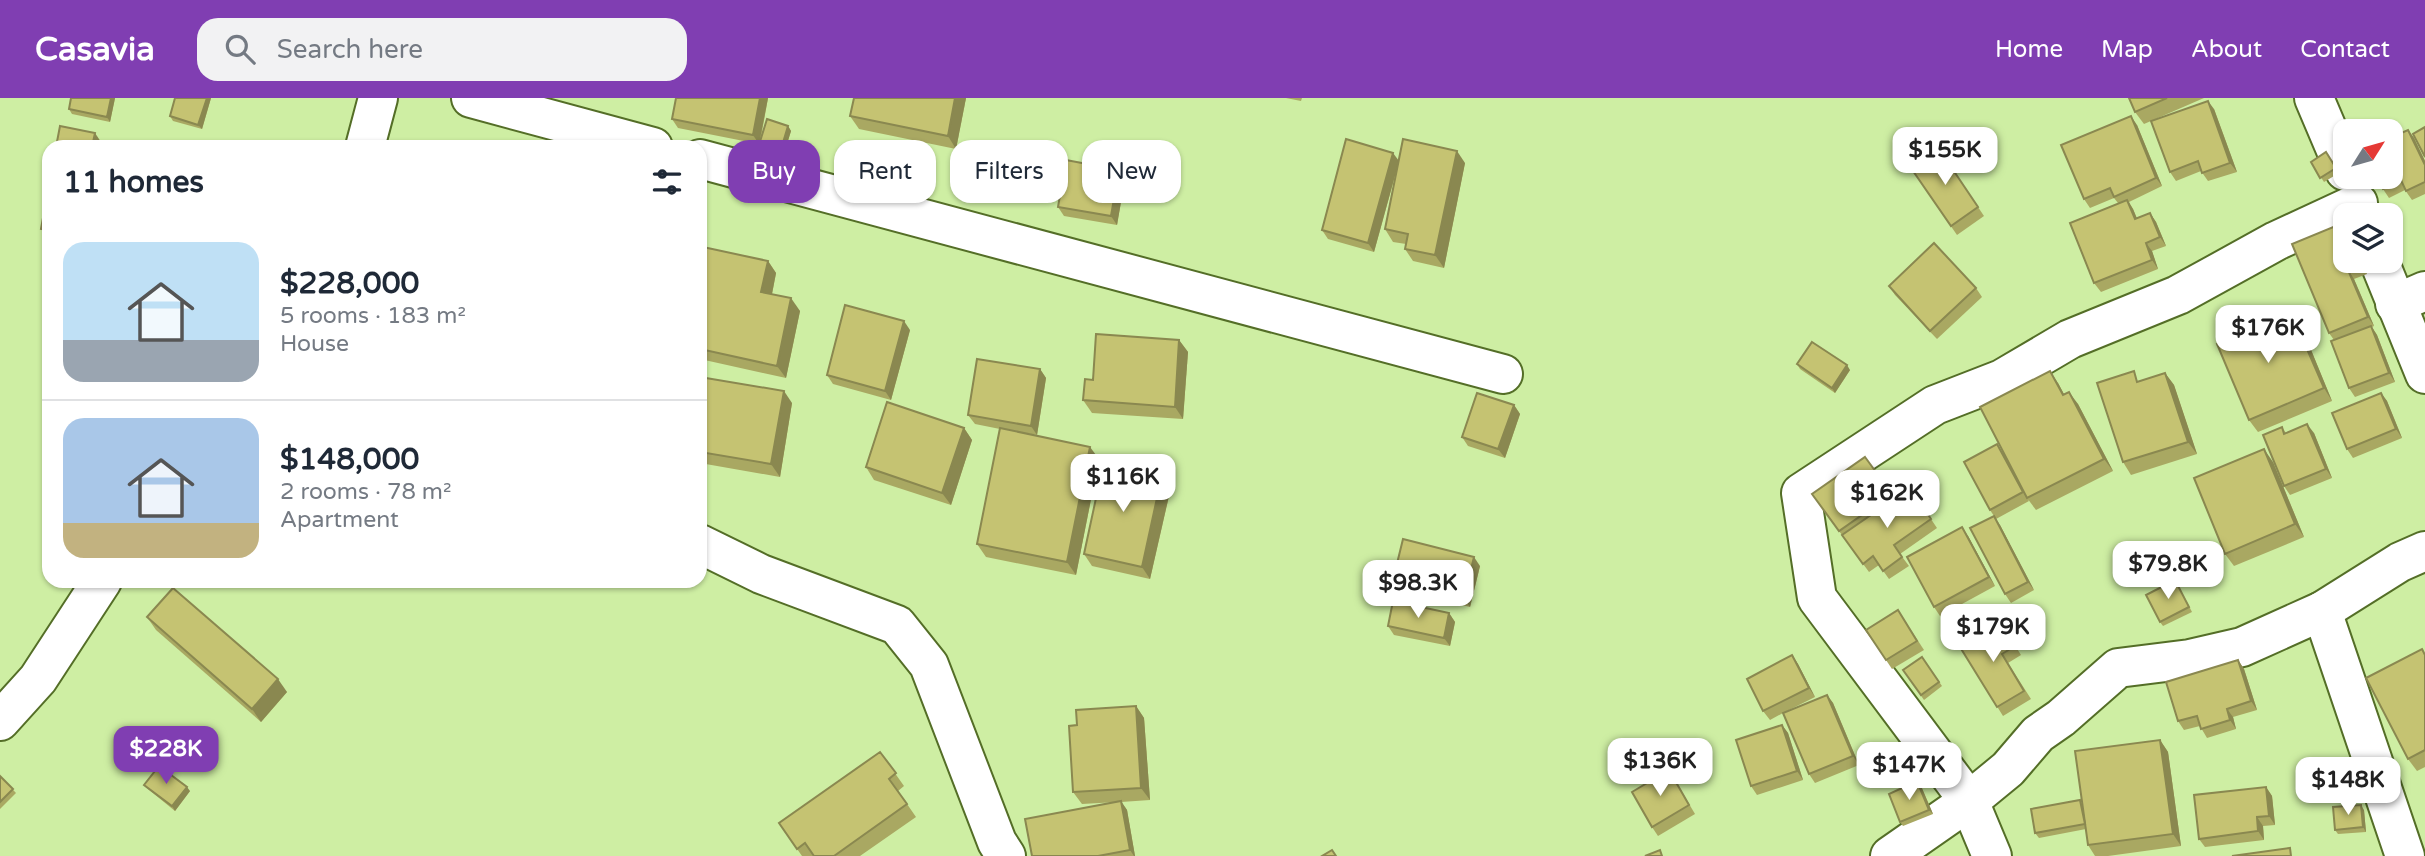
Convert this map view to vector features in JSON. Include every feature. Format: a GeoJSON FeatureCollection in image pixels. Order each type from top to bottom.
{"type":"FeatureCollection","features":[{"type":"Feature","properties":{"kind":"street"},"geometry":{"type":"LineString","coordinates":[[367,140],[378,98]]}},
{"type":"Feature","properties":{"kind":"street"},"geometry":{"type":"LineString","coordinates":[[471,98],[627,140]]}},
{"type":"Feature","properties":{"kind":"street"},"geometry":{"type":"LineString","coordinates":[[1992,856],[1969,800],[1817,598],[1801,493],[1935,405],[2002,379],[2070,339],[2178,295],[2276,242],[2353,191],[2314,98]]}},
{"type":"Feature","properties":{"kind":"street"},"geometry":{"type":"LineString","coordinates":[[707,161],[1503,374]]}},
{"type":"Feature","properties":{"kind":"street"},"geometry":{"type":"LineString","coordinates":[[2389,273],[2410,297],[2425,374]]}},
{"type":"Feature","properties":{"kind":"street"},"geometry":{"type":"LineString","coordinates":[[707,547],[761,574],[897,625],[929,665],[997,842],[1006,856]]}},
{"type":"Feature","properties":{"kind":"street"},"geometry":{"type":"LineString","coordinates":[[1890,856],[2008,769],[2038,734],[2061,718],[2118,668],[2190,659],[2242,647],[2322,611],[2400,562],[2425,551]]}},
{"type":"Feature","properties":{"kind":"street"},"geometry":{"type":"LineString","coordinates":[[0,721],[38,679],[97,588]]}},
{"type":"Feature","properties":{"kind":"street"},"geometry":{"type":"LineString","coordinates":[[2322,611],[2405,856]]}},
{"type":"Feature","properties":{"kind":"building"},"geometry":{"type":"Polygon","coordinates":[[[71,98],[111,98],[107,117],[69,109],[71,98]]]}},
{"type":"Feature","properties":{"kind":"building"},"geometry":{"type":"Polygon","coordinates":[[[175,98],[207,98],[198,125],[170,116],[175,98]]]}},
{"type":"Feature","properties":{"kind":"building"},"geometry":{"type":"Polygon","coordinates":[[[676,98],[760,98],[753,135],[672,119],[676,98]]]}},
{"type":"Feature","properties":{"kind":"building"},"geometry":{"type":"Polygon","coordinates":[[[854,98],[955,98],[948,136],[850,116],[854,98]]]}},
{"type":"Feature","properties":{"kind":"building"},"geometry":{"type":"Polygon","coordinates":[[[2129,98],[2167,98],[2135,112],[2129,98]]]}},
{"type":"Feature","properties":{"kind":"building"},"geometry":{"type":"Polygon","coordinates":[[[2208,101],[2230,163],[2202,173],[2198,161],[2170,172],[2151,121],[2208,101]]]}},
{"type":"Feature","properties":{"kind":"building"},"geometry":{"type":"Polygon","coordinates":[[[2131,116],[2156,178],[2114,197],[2110,188],[2084,199],[2061,145],[2131,116]]]}},
{"type":"Feature","properties":{"kind":"building"},"geometry":{"type":"Polygon","coordinates":[[[767,119],[788,126],[784,140],[760,140],[767,119]]]}},
{"type":"Feature","properties":{"kind":"building"},"geometry":{"type":"Polygon","coordinates":[[[60,126],[95,133],[94,140],[57,140],[60,126]]]}},
{"type":"Feature","properties":{"kind":"building"},"geometry":{"type":"Polygon","coordinates":[[[2425,127],[2425,157],[2413,134],[2425,127]]]}},
{"type":"Feature","properties":{"kind":"building"},"geometry":{"type":"Polygon","coordinates":[[[2408,130],[2425,165],[2425,182],[2406,191],[2403,184],[2403,132],[2408,130]]]}},
{"type":"Feature","properties":{"kind":"building"},"geometry":{"type":"Polygon","coordinates":[[[1346,139],[1393,153],[1368,243],[1322,230],[1346,139]]]}},
{"type":"Feature","properties":{"kind":"building"},"geometry":{"type":"Polygon","coordinates":[[[1403,139],[1457,151],[1435,255],[1405,249],[1408,234],[1385,229],[1403,139]]]}},
{"type":"Feature","properties":{"kind":"building"},"geometry":{"type":"Polygon","coordinates":[[[1939,149],[1978,207],[1951,226],[1911,168],[1939,149]]]}},
{"type":"Feature","properties":{"kind":"building"},"geometry":{"type":"Polygon","coordinates":[[[2326,152],[2333,163],[2333,170],[2320,178],[2311,162],[2326,152]]]}},
{"type":"Feature","properties":{"kind":"building"},"geometry":{"type":"Polygon","coordinates":[[[1068,160],[1082,163],[1082,203],[1113,203],[1111,216],[1058,207],[1059,203],[1068,203],[1068,160]]]}},
{"type":"Feature","properties":{"kind":"building"},"geometry":{"type":"Polygon","coordinates":[[[2127,200],[2135,219],[2150,213],[2160,237],[2146,243],[2152,260],[2094,283],[2070,223],[2127,200]]]}},
{"type":"Feature","properties":{"kind":"building"},"geometry":{"type":"Polygon","coordinates":[[[2333,227],[2333,273],[2349,273],[2368,317],[2329,333],[2292,244],[2333,227]]]}},
{"type":"Feature","properties":{"kind":"building"},"geometry":{"type":"Polygon","coordinates":[[[1934,243],[1976,288],[1930,331],[1889,286],[1934,243]]]}},
{"type":"Feature","properties":{"kind":"building"},"geometry":{"type":"Polygon","coordinates":[[[707,248],[768,261],[761,292],[791,298],[777,366],[707,351],[707,248]]]}},
{"type":"Feature","properties":{"kind":"building"},"geometry":{"type":"Polygon","coordinates":[[[845,305],[904,321],[885,391],[827,375],[845,305]]]}},
{"type":"Feature","properties":{"kind":"building"},"geometry":{"type":"Polygon","coordinates":[[[2268,307],[2281,341],[2300,333],[2324,388],[2249,420],[2217,344],[2236,336],[2230,323],[2268,307]]]}},
{"type":"Feature","properties":{"kind":"building"},"geometry":{"type":"Polygon","coordinates":[[[2371,326],[2389,373],[2349,388],[2331,341],[2371,326]]]}},
{"type":"Feature","properties":{"kind":"building"},"geometry":{"type":"Polygon","coordinates":[[[1096,334],[1179,340],[1175,407],[1083,400],[1085,379],[1093,380],[1096,334]]]}},
{"type":"Feature","properties":{"kind":"building"},"geometry":{"type":"Polygon","coordinates":[[[1812,342],[1847,365],[1832,388],[1797,364],[1812,342]]]}},
{"type":"Feature","properties":{"kind":"building"},"geometry":{"type":"Polygon","coordinates":[[[977,359],[1040,369],[1031,426],[968,415],[977,359]]]}},
{"type":"Feature","properties":{"kind":"building"},"geometry":{"type":"Polygon","coordinates":[[[2050,371],[2063,395],[2069,392],[2104,459],[2027,498],[1980,407],[2050,371]]]}},
{"type":"Feature","properties":{"kind":"building"},"geometry":{"type":"Polygon","coordinates":[[[2134,371],[2137,382],[2165,373],[2188,442],[2123,462],[2097,383],[2134,371]]]}},
{"type":"Feature","properties":{"kind":"building"},"geometry":{"type":"Polygon","coordinates":[[[707,378],[784,391],[771,464],[707,453],[707,378]]]}},
{"type":"Feature","properties":{"kind":"building"},"geometry":{"type":"Polygon","coordinates":[[[1477,393],[1514,405],[1498,449],[1462,437],[1477,393]]]}},
{"type":"Feature","properties":{"kind":"building"},"geometry":{"type":"Polygon","coordinates":[[[2381,393],[2396,429],[2347,449],[2332,413],[2381,393]]]}},
{"type":"Feature","properties":{"kind":"building"},"geometry":{"type":"Polygon","coordinates":[[[887,402],[964,428],[942,493],[866,467],[887,402]]]}},
{"type":"Feature","properties":{"kind":"building"},"geometry":{"type":"Polygon","coordinates":[[[2307,424],[2326,469],[2284,486],[2263,435],[2282,427],[2284,434],[2307,424]]]}},
{"type":"Feature","properties":{"kind":"building"},"geometry":{"type":"Polygon","coordinates":[[[1000,428],[1090,447],[1067,562],[977,544],[1000,428]]]}},
{"type":"Feature","properties":{"kind":"building"},"geometry":{"type":"Polygon","coordinates":[[[1997,444],[2023,492],[1990,510],[1964,462],[1997,444]]]}},
{"type":"Feature","properties":{"kind":"building"},"geometry":{"type":"Polygon","coordinates":[[[2264,449],[2295,524],[2225,554],[2194,478],[2264,449]]]}},
{"type":"Feature","properties":{"kind":"building"},"geometry":{"type":"Polygon","coordinates":[[[1865,457],[1892,494],[1839,531],[1812,494],[1865,457]]]}},
{"type":"Feature","properties":{"kind":"building"},"geometry":{"type":"Polygon","coordinates":[[[1104,461],[1162,475],[1142,567],[1084,554],[1104,461]]]}},
{"type":"Feature","properties":{"kind":"building"},"geometry":{"type":"Polygon","coordinates":[[[1910,488],[1931,519],[1894,545],[1902,557],[1883,571],[1873,556],[1863,564],[1842,535],[1910,488]]]}},
{"type":"Feature","properties":{"kind":"building"},"geometry":{"type":"Polygon","coordinates":[[[1994,516],[2028,582],[2005,594],[1970,528],[1994,516]]]}},
{"type":"Feature","properties":{"kind":"building"},"geometry":{"type":"Polygon","coordinates":[[[1962,527],[1989,577],[1934,607],[1907,557],[1962,527]]]}},
{"type":"Feature","properties":{"kind":"building"},"geometry":{"type":"Polygon","coordinates":[[[1403,539],[1474,557],[1464,598],[1393,580],[1403,539]]]}},
{"type":"Feature","properties":{"kind":"building"},"geometry":{"type":"Polygon","coordinates":[[[2175,580],[2189,607],[2160,622],[2146,595],[2175,580]]]}},
{"type":"Feature","properties":{"kind":"building"},"geometry":{"type":"Polygon","coordinates":[[[173,588],[278,679],[252,709],[147,617],[173,588]]]}},
{"type":"Feature","properties":{"kind":"building"},"geometry":{"type":"Polygon","coordinates":[[[1393,601],[1449,613],[1444,638],[1388,626],[1393,601]]]}},
{"type":"Feature","properties":{"kind":"building"},"geometry":{"type":"Polygon","coordinates":[[[1898,610],[1917,641],[1886,660],[1866,630],[1898,610]]]}},
{"type":"Feature","properties":{"kind":"building"},"geometry":{"type":"Polygon","coordinates":[[[2000,622],[2015,646],[2002,654],[2024,691],[1997,707],[1960,647],[2000,622]]]}},
{"type":"Feature","properties":{"kind":"building"},"geometry":{"type":"Polygon","coordinates":[[[2422,649],[2425,655],[2425,750],[2408,759],[2366,678],[2422,649]]]}},
{"type":"Feature","properties":{"kind":"building"},"geometry":{"type":"Polygon","coordinates":[[[1792,655],[1809,688],[1763,711],[1747,679],[1792,655]]]}},
{"type":"Feature","properties":{"kind":"building"},"geometry":{"type":"Polygon","coordinates":[[[1922,657],[1939,682],[1921,695],[1903,670],[1922,657]]]}},
{"type":"Feature","properties":{"kind":"building"},"geometry":{"type":"Polygon","coordinates":[[[2238,660],[2251,701],[2227,709],[2230,720],[2201,729],[2197,716],[2178,721],[2166,682],[2238,660]]]}},
{"type":"Feature","properties":{"kind":"building"},"geometry":{"type":"Polygon","coordinates":[[[1827,695],[1853,756],[1809,774],[1783,713],[1827,695]]]}},
{"type":"Feature","properties":{"kind":"building"},"geometry":{"type":"Polygon","coordinates":[[[1136,706],[1141,788],[1073,792],[1069,726],[1077,725],[1076,710],[1136,706]]]}},
{"type":"Feature","properties":{"kind":"building"},"geometry":{"type":"Polygon","coordinates":[[[1782,725],[1797,771],[1751,786],[1736,740],[1782,725]]]}},
{"type":"Feature","properties":{"kind":"building"},"geometry":{"type":"Polygon","coordinates":[[[2160,740],[2173,834],[2088,845],[2075,751],[2160,740]]]}},
{"type":"Feature","properties":{"kind":"building"},"geometry":{"type":"Polygon","coordinates":[[[880,752],[896,773],[889,779],[907,804],[834,856],[814,856],[805,843],[797,849],[779,823],[880,752]]]}},
{"type":"Feature","properties":{"kind":"building"},"geometry":{"type":"Polygon","coordinates":[[[159,766],[187,787],[172,806],[144,785],[159,766]]]}},
{"type":"Feature","properties":{"kind":"building"},"geometry":{"type":"Polygon","coordinates":[[[1669,770],[1689,805],[1652,827],[1632,792],[1669,770]]]}},
{"type":"Feature","properties":{"kind":"building"},"geometry":{"type":"Polygon","coordinates":[[[0,776],[13,789],[0,802],[0,776]]]}},
{"type":"Feature","properties":{"kind":"building"},"geometry":{"type":"Polygon","coordinates":[[[1917,781],[1929,810],[1900,822],[1889,794],[1917,781]]]}},
{"type":"Feature","properties":{"kind":"building"},"geometry":{"type":"Polygon","coordinates":[[[2266,787],[2269,816],[2257,817],[2258,831],[2199,839],[2194,795],[2266,787]]]}},
{"type":"Feature","properties":{"kind":"building"},"geometry":{"type":"Polygon","coordinates":[[[2080,800],[2085,824],[2035,833],[2031,809],[2080,800]]]}},
{"type":"Feature","properties":{"kind":"building"},"geometry":{"type":"Polygon","coordinates":[[[1121,801],[1130,850],[1098,856],[1032,856],[1025,819],[1121,801]]]}},
{"type":"Feature","properties":{"kind":"building"},"geometry":{"type":"Polygon","coordinates":[[[2361,805],[2363,827],[2335,830],[2333,807],[2361,805]]]}},
{"type":"Feature","properties":{"kind":"building"},"geometry":{"type":"Polygon","coordinates":[[[2290,848],[2291,856],[2232,856],[2290,848]]]}},
{"type":"Feature","properties":{"kind":"building"},"geometry":{"type":"Polygon","coordinates":[[[1332,850],[1336,856],[1322,856],[1332,850]]]}},
{"type":"Feature","properties":{"kind":"building"},"geometry":{"type":"Polygon","coordinates":[[[1660,850],[1662,856],[1645,856],[1660,850]]]}}]}
